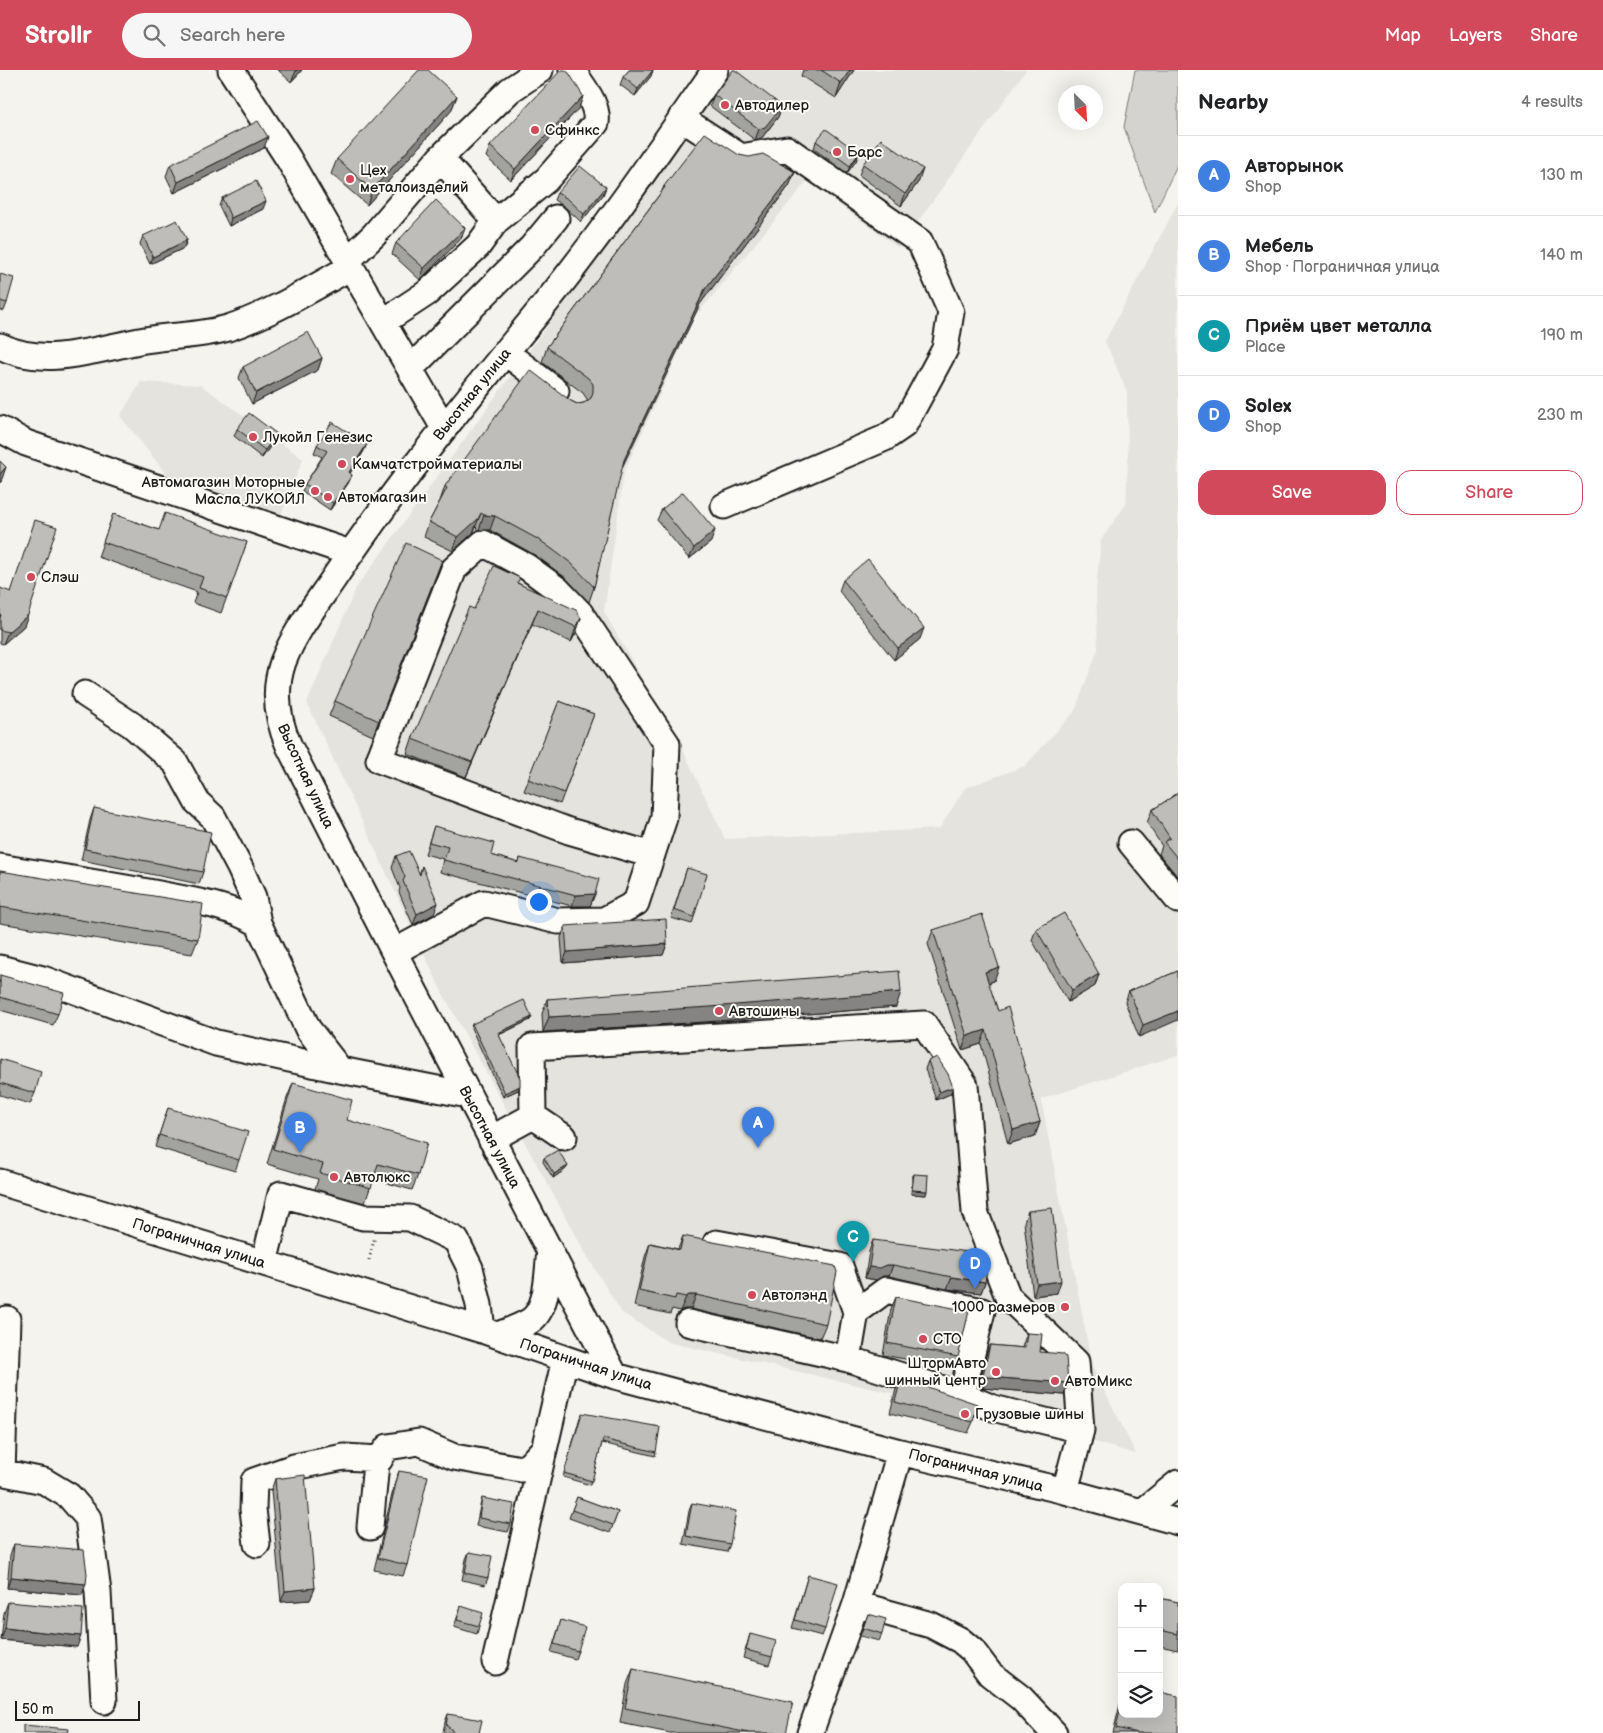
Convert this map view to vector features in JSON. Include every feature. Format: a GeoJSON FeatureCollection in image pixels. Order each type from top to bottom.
{"type":"FeatureCollection","features":[{"type":"Feature","properties":{"kind":"street"},"geometry":{"type":"LineString","coordinates":[[231,70],[288,158],[444,428]]}},
{"type":"Feature","properties":{"kind":"street"},"geometry":{"type":"LineString","coordinates":[[0,346],[22,355],[51,357],[82,353],[144,340],[204,333],[228,328],[265,313],[349,264],[440,158],[510,90],[540,70]]}},
{"type":"Feature","properties":{"kind":"street"},"geometry":{"type":"LineString","coordinates":[[383,322],[427,292],[478,246],[496,221],[546,180],[596,123],[597,114],[594,106],[572,70]]}},
{"type":"Feature","properties":{"kind":"street","name":"Высотная улица"},"geometry":{"type":"LineString","coordinates":[[616,1376],[468,1095],[289,746],[282,730],[277,708],[279,677],[290,646],[350,553],[444,428],[601,232],[715,70]]}},
{"type":"Feature","properties":{"kind":"street"},"geometry":{"type":"LineString","coordinates":[[681,118],[741,158],[787,149],[920,242],[951,312],[945,349],[904,424],[885,438],[724,506]]}},
{"type":"Feature","properties":{"kind":"street"},"geometry":{"type":"LineString","coordinates":[[440,158],[496,221]]}},
{"type":"Feature","properties":{"kind":"street"},"geometry":{"type":"LineString","coordinates":[[410,369],[512,268],[556,218]]}},
{"type":"Feature","properties":{"kind":"street"},"geometry":{"type":"LineString","coordinates":[[505,352],[574,404]]}},
{"type":"Feature","properties":{"kind":"street"},"geometry":{"type":"LineString","coordinates":[[0,429],[26,443],[350,553]]}},
{"type":"Feature","properties":{"kind":"street"},"geometry":{"type":"LineString","coordinates":[[394,952],[484,903],[558,922],[604,920],[636,903],[652,855],[664,818],[667,744],[580,613],[557,589],[527,567],[483,543],[454,569],[379,760],[569,831],[652,855]]}},
{"type":"Feature","properties":{"kind":"street"},"geometry":{"type":"LineString","coordinates":[[84,694],[132,725],[175,762],[197,802],[213,817],[223,833],[252,897],[258,923],[308,1029],[340,1070]]}},
{"type":"Feature","properties":{"kind":"street"},"geometry":{"type":"LineString","coordinates":[[1131,844],[1178,900]]}},
{"type":"Feature","properties":{"kind":"street"},"geometry":{"type":"LineString","coordinates":[[0,867],[107,884],[229,909],[243,914],[258,923]]}},
{"type":"Feature","properties":{"kind":"street"},"geometry":{"type":"LineString","coordinates":[[0,968],[43,979],[216,1043],[468,1095]]}},
{"type":"Feature","properties":{"kind":"street"},"geometry":{"type":"LineString","coordinates":[[533,1116],[532,1047],[924,1024],[965,1085],[975,1212],[1008,1297],[1076,1362],[1081,1430],[1065,1491]]}},
{"type":"Feature","properties":{"kind":"street"},"geometry":{"type":"LineString","coordinates":[[491,1139],[533,1116]]}},
{"type":"Feature","properties":{"kind":"street"},"geometry":{"type":"LineString","coordinates":[[533,1116],[564,1137]]}},
{"type":"Feature","properties":{"kind":"street","name":"Пограничная улица"},"geometry":{"type":"LineString","coordinates":[[0,1182],[490,1333],[616,1376],[900,1452],[1065,1491],[1178,1522]]}},
{"type":"Feature","properties":{"kind":"street"},"geometry":{"type":"LineString","coordinates":[[264,1263],[281,1194],[363,1217],[410,1218],[456,1240],[470,1268],[478,1305],[490,1333],[529,1322],[540,1310],[544,1298],[550,1251]]}},
{"type":"Feature","properties":{"kind":"street"},"geometry":{"type":"LineString","coordinates":[[694,1239],[840,1266],[856,1312],[848,1359]]}},
{"type":"Feature","properties":{"kind":"street"},"geometry":{"type":"LineString","coordinates":[[856,1312],[886,1290],[982,1311],[1008,1297]]}},
{"type":"Feature","properties":{"kind":"street"},"geometry":{"type":"LineString","coordinates":[[962,1394],[982,1311]]}},
{"type":"Feature","properties":{"kind":"street"},"geometry":{"type":"LineString","coordinates":[[7,1319],[1,1472],[44,1481],[69,1496],[88,1518],[98,1592],[104,1701]]}},
{"type":"Feature","properties":{"kind":"street"},"geometry":{"type":"LineString","coordinates":[[688,1323],[848,1359],[962,1394],[993,1408],[1081,1430]]}},
{"type":"Feature","properties":{"kind":"street"},"geometry":{"type":"LineString","coordinates":[[496,1662],[565,1359]]}},
{"type":"Feature","properties":{"kind":"street"},"geometry":{"type":"LineString","coordinates":[[370,1527],[376,1463],[388,1447],[419,1442],[454,1457],[521,1469],[529,1465],[543,1450]]}},
{"type":"Feature","properties":{"kind":"street"},"geometry":{"type":"LineString","coordinates":[[810,1733],[856,1604],[900,1452]]}},
{"type":"Feature","properties":{"kind":"street"},"geometry":{"type":"LineString","coordinates":[[258,1544],[253,1509],[254,1481],[294,1467],[344,1457],[380,1459]]}},
{"type":"Feature","properties":{"kind":"street"},"geometry":{"type":"LineString","coordinates":[[1142,1512],[1178,1483]]}},
{"type":"Feature","properties":{"kind":"street"},"geometry":{"type":"LineString","coordinates":[[856,1604],[931,1625],[960,1640],[972,1650],[990,1674],[1021,1698],[1054,1733]]}},
{"type":"Feature","properties":{"kind":"path"},"geometry":{"type":"LineString","coordinates":[[369,1260],[376,1235]]}},
{"type":"Feature","properties":{"kind":"shaded area"},"geometry":{"type":"Polygon","coordinates":[[[734,70],[1026,70],[899,248],[807,181],[695,317],[624,472],[604,612],[682,748],[725,839],[939,829],[965,788],[1025,766],[1075,711],[1098,649],[1096,591],[1101,540],[1126,504],[1128,461],[1127,392],[1105,341],[1178,203],[1178,1055],[1041,1099],[1092,1366],[1136,1454],[1049,1429],[668,1342],[621,1312],[586,1254],[442,992],[307,703],[356,588],[734,70]]]}},
{"type":"Feature","properties":{"kind":"shaded area"},"geometry":{"type":"Polygon","coordinates":[[[1135,70],[1178,70],[1178,163],[1155,212],[1124,127],[1135,70]]]}},
{"type":"Feature","properties":{"kind":"shaded area"},"geometry":{"type":"Polygon","coordinates":[[[141,382],[201,385],[303,459],[279,520],[169,477],[120,416],[141,382]]]}},
{"type":"Feature","properties":{"kind":"building"},"geometry":{"type":"Polygon","coordinates":[[[419,70],[428,70],[457,96],[372,190],[337,159],[419,70]]]}},
{"type":"Feature","properties":{"kind":"building"},"geometry":{"type":"Polygon","coordinates":[[[561,70],[569,73],[583,96],[515,169],[490,146],[561,70]]]}},
{"type":"Feature","properties":{"kind":"building"},"geometry":{"type":"Polygon","coordinates":[[[629,70],[653,70],[638,89],[623,77],[629,70]]]}},
{"type":"Feature","properties":{"kind":"building"},"geometry":{"type":"Polygon","coordinates":[[[733,70],[782,106],[765,127],[759,129],[714,95],[733,70]]]}},
{"type":"Feature","properties":{"kind":"building"},"geometry":{"type":"Polygon","coordinates":[[[821,70],[850,70],[841,83],[821,70]]]}},
{"type":"Feature","properties":{"kind":"building"},"geometry":{"type":"Polygon","coordinates":[[[258,121],[268,137],[178,182],[170,165],[258,121]]]}},
{"type":"Feature","properties":{"kind":"building"},"geometry":{"type":"Polygon","coordinates":[[[826,129],[859,153],[850,166],[816,141],[826,129]]]}},
{"type":"Feature","properties":{"kind":"building"},"geometry":{"type":"Polygon","coordinates":[[[705,133],[739,155],[749,157],[763,154],[795,172],[705,289],[624,460],[594,587],[571,563],[541,541],[495,516],[481,513],[478,519],[458,537],[429,522],[447,488],[445,486],[530,370],[577,404],[584,403],[591,398],[593,384],[588,378],[547,347],[664,186],[705,133]]]}},
{"type":"Feature","properties":{"kind":"building"},"geometry":{"type":"Polygon","coordinates":[[[881,139],[923,169],[905,194],[863,164],[881,139]]]}},
{"type":"Feature","properties":{"kind":"building"},"geometry":{"type":"Polygon","coordinates":[[[580,166],[606,187],[584,214],[568,199],[557,193],[580,166]]]}},
{"type":"Feature","properties":{"kind":"building"},"geometry":{"type":"Polygon","coordinates":[[[256,181],[266,201],[231,218],[222,198],[256,181]]]}},
{"type":"Feature","properties":{"kind":"building"},"geometry":{"type":"Polygon","coordinates":[[[436,200],[465,228],[424,268],[396,243],[436,200]]]}},
{"type":"Feature","properties":{"kind":"building"},"geometry":{"type":"Polygon","coordinates":[[[177,220],[187,240],[153,257],[143,236],[177,220]]]}},
{"type":"Feature","properties":{"kind":"building"},"geometry":{"type":"Polygon","coordinates":[[[0,274],[14,278],[7,303],[0,301],[0,274]]]}},
{"type":"Feature","properties":{"kind":"building"},"geometry":{"type":"Polygon","coordinates":[[[308,332],[322,358],[256,393],[243,367],[308,332]]]}},
{"type":"Feature","properties":{"kind":"building"},"geometry":{"type":"Polygon","coordinates":[[[249,413],[277,434],[265,450],[237,429],[249,413]]]}},
{"type":"Feature","properties":{"kind":"building"},"geometry":{"type":"Polygon","coordinates":[[[332,422],[367,444],[349,472],[352,475],[333,503],[305,484],[327,451],[317,445],[332,422]]]}},
{"type":"Feature","properties":{"kind":"building"},"geometry":{"type":"Polygon","coordinates":[[[0,461],[6,467],[0,474],[0,461]]]}},
{"type":"Feature","properties":{"kind":"building"},"geometry":{"type":"Polygon","coordinates":[[[683,492],[715,530],[694,548],[662,509],[683,492]]]}},
{"type":"Feature","properties":{"kind":"building"},"geometry":{"type":"Polygon","coordinates":[[[165,513],[247,542],[227,598],[199,588],[203,577],[103,542],[113,514],[159,530],[165,513]]]}},
{"type":"Feature","properties":{"kind":"building"},"geometry":{"type":"Polygon","coordinates":[[[35,520],[57,527],[28,615],[8,632],[0,630],[0,588],[11,592],[35,520]]]}},
{"type":"Feature","properties":{"kind":"building"},"geometry":{"type":"Polygon","coordinates":[[[406,543],[442,560],[379,721],[335,701],[406,543]]]}},
{"type":"Feature","properties":{"kind":"building"},"geometry":{"type":"Polygon","coordinates":[[[868,559],[924,628],[898,648],[843,580],[868,559]]]}},
{"type":"Feature","properties":{"kind":"building"},"geometry":{"type":"Polygon","coordinates":[[[494,566],[520,578],[517,583],[576,610],[581,618],[576,627],[538,609],[472,762],[412,739],[469,607],[474,609],[494,566]]]}},
{"type":"Feature","properties":{"kind":"building"},"geometry":{"type":"Polygon","coordinates":[[[559,701],[594,714],[564,793],[528,779],[559,701]]]}},
{"type":"Feature","properties":{"kind":"building"},"geometry":{"type":"Polygon","coordinates":[[[1178,793],[1178,859],[1164,842],[1170,838],[1152,810],[1178,793]]]}},
{"type":"Feature","properties":{"kind":"building"},"geometry":{"type":"Polygon","coordinates":[[[94,808],[211,832],[203,872],[85,849],[94,808]]]}},
{"type":"Feature","properties":{"kind":"building"},"geometry":{"type":"Polygon","coordinates":[[[434,826],[494,843],[491,855],[519,863],[520,858],[599,879],[595,894],[576,895],[444,860],[448,847],[429,842],[434,826]]]}},
{"type":"Feature","properties":{"kind":"building"},"geometry":{"type":"Polygon","coordinates":[[[409,851],[420,875],[422,866],[438,903],[417,914],[403,881],[405,877],[396,856],[409,851]]]}},
{"type":"Feature","properties":{"kind":"building"},"geometry":{"type":"Polygon","coordinates":[[[687,868],[707,874],[694,917],[674,910],[687,868]]]}},
{"type":"Feature","properties":{"kind":"building"},"geometry":{"type":"Polygon","coordinates":[[[0,871],[203,904],[198,939],[0,907],[0,871]]]}},
{"type":"Feature","properties":{"kind":"building"},"geometry":{"type":"Polygon","coordinates":[[[1064,913],[1099,974],[1072,990],[1036,929],[1064,913]]]}},
{"type":"Feature","properties":{"kind":"building"},"geometry":{"type":"Polygon","coordinates":[[[982,914],[999,967],[985,972],[998,1011],[1008,1007],[1040,1122],[1013,1130],[986,1030],[967,1036],[933,930],[982,914]]]}},
{"type":"Feature","properties":{"kind":"building"},"geometry":{"type":"Polygon","coordinates":[[[666,919],[667,944],[567,952],[565,926],[666,919]]]}},
{"type":"Feature","properties":{"kind":"building"},"geometry":{"type":"Polygon","coordinates":[[[899,971],[901,992],[549,1017],[547,999],[899,971]]]}},
{"type":"Feature","properties":{"kind":"building"},"geometry":{"type":"Polygon","coordinates":[[[1178,971],[1178,1011],[1143,1025],[1129,991],[1178,971]]]}},
{"type":"Feature","properties":{"kind":"building"},"geometry":{"type":"Polygon","coordinates":[[[0,975],[64,993],[58,1014],[0,997],[0,975]]]}},
{"type":"Feature","properties":{"kind":"building"},"geometry":{"type":"Polygon","coordinates":[[[524,1000],[532,1017],[498,1033],[520,1078],[520,1086],[505,1093],[472,1024],[524,1000]]]}},
{"type":"Feature","properties":{"kind":"building"},"geometry":{"type":"Polygon","coordinates":[[[937,1057],[948,1074],[953,1087],[939,1092],[928,1061],[937,1057]]]}},
{"type":"Feature","properties":{"kind":"building"},"geometry":{"type":"Polygon","coordinates":[[[0,1059],[41,1072],[35,1093],[0,1083],[0,1059]]]}},
{"type":"Feature","properties":{"kind":"building"},"geometry":{"type":"Polygon","coordinates":[[[293,1083],[352,1100],[347,1120],[427,1143],[418,1175],[378,1164],[371,1188],[320,1173],[323,1164],[273,1149],[293,1083]]]}},
{"type":"Feature","properties":{"kind":"building"},"geometry":{"type":"Polygon","coordinates":[[[168,1108],[248,1132],[239,1160],[159,1135],[168,1108]]]}},
{"type":"Feature","properties":{"kind":"building"},"geometry":{"type":"Polygon","coordinates":[[[558,1150],[568,1166],[554,1174],[544,1158],[558,1150]]]}},
{"type":"Feature","properties":{"kind":"building"},"geometry":{"type":"Polygon","coordinates":[[[914,1174],[928,1175],[927,1191],[912,1190],[914,1174]]]}},
{"type":"Feature","properties":{"kind":"building"},"geometry":{"type":"Polygon","coordinates":[[[1052,1208],[1061,1281],[1037,1284],[1028,1211],[1052,1208]]]}},
{"type":"Feature","properties":{"kind":"building","name":"Автолэнд"},"geometry":{"type":"Polygon","coordinates":[[[683,1236],[835,1266],[837,1272],[826,1324],[696,1295],[686,1297],[676,1295],[675,1299],[639,1291],[650,1243],[680,1250],[683,1236]]]}},
{"type":"Feature","properties":{"kind":"building"},"geometry":{"type":"Polygon","coordinates":[[[873,1240],[985,1254],[988,1262],[985,1282],[893,1265],[880,1268],[869,1267],[873,1240]]]}},
{"type":"Feature","properties":{"kind":"building","name":"СТО"},"geometry":{"type":"Polygon","coordinates":[[[896,1297],[969,1311],[958,1357],[887,1343],[896,1297]]]}},
{"type":"Feature","properties":{"kind":"building"},"geometry":{"type":"Polygon","coordinates":[[[1027,1333],[1042,1334],[1040,1352],[1063,1354],[1066,1357],[1068,1383],[987,1377],[983,1375],[990,1345],[1025,1348],[1027,1333]]]}},
{"type":"Feature","properties":{"kind":"building"},"geometry":{"type":"Polygon","coordinates":[[[901,1378],[977,1404],[973,1422],[895,1402],[901,1378]]]}},
{"type":"Feature","properties":{"kind":"building"},"geometry":{"type":"Polygon","coordinates":[[[582,1413],[660,1427],[656,1452],[603,1439],[592,1481],[564,1473],[582,1413]]]}},
{"type":"Feature","properties":{"kind":"building"},"geometry":{"type":"Polygon","coordinates":[[[399,1471],[428,1476],[407,1565],[378,1558],[399,1471]]]}},
{"type":"Feature","properties":{"kind":"building"},"geometry":{"type":"Polygon","coordinates":[[[305,1475],[315,1588],[285,1591],[275,1479],[305,1475]]]}},
{"type":"Feature","properties":{"kind":"building"},"geometry":{"type":"Polygon","coordinates":[[[577,1497],[618,1512],[613,1525],[572,1510],[577,1497]]]}},
{"type":"Feature","properties":{"kind":"building"},"geometry":{"type":"Polygon","coordinates":[[[482,1498],[514,1504],[511,1524],[479,1518],[482,1498]]]}},
{"type":"Feature","properties":{"kind":"building"},"geometry":{"type":"Polygon","coordinates":[[[692,1503],[736,1511],[730,1544],[686,1536],[692,1503]]]}},
{"type":"Feature","properties":{"kind":"building"},"geometry":{"type":"Polygon","coordinates":[[[14,1544],[84,1550],[87,1574],[86,1584],[11,1577],[14,1544]]]}},
{"type":"Feature","properties":{"kind":"building"},"geometry":{"type":"Polygon","coordinates":[[[469,1552],[492,1556],[488,1578],[465,1573],[469,1552]]]}},
{"type":"Feature","properties":{"kind":"building"},"geometry":{"type":"Polygon","coordinates":[[[808,1575],[838,1583],[825,1629],[795,1620],[808,1575]]]}},
{"type":"Feature","properties":{"kind":"building"},"geometry":{"type":"Polygon","coordinates":[[[1163,1599],[1178,1602],[1178,1634],[1163,1631],[1163,1599]]]}},
{"type":"Feature","properties":{"kind":"building"},"geometry":{"type":"Polygon","coordinates":[[[8,1602],[83,1609],[81,1636],[5,1628],[8,1602]]]}},
{"type":"Feature","properties":{"kind":"building"},"geometry":{"type":"Polygon","coordinates":[[[461,1606],[483,1613],[479,1626],[457,1620],[461,1606]]]}},
{"type":"Feature","properties":{"kind":"building"},"geometry":{"type":"Polygon","coordinates":[[[868,1614],[886,1619],[882,1634],[863,1628],[868,1614]]]}},
{"type":"Feature","properties":{"kind":"building"},"geometry":{"type":"Polygon","coordinates":[[[561,1620],[585,1627],[578,1651],[554,1644],[561,1620]]]}},
{"type":"Feature","properties":{"kind":"building"},"geometry":{"type":"Polygon","coordinates":[[[750,1634],[776,1641],[772,1657],[746,1650],[750,1634]]]}},
{"type":"Feature","properties":{"kind":"building"},"geometry":{"type":"Polygon","coordinates":[[[633,1669],[793,1702],[786,1733],[749,1733],[625,1708],[633,1669]]]}},
{"type":"Feature","properties":{"kind":"building"},"geometry":{"type":"Polygon","coordinates":[[[1163,1693],[1178,1696],[1178,1733],[1138,1733],[1116,1728],[1118,1718],[1163,1718],[1163,1693]]]}},
{"type":"Feature","properties":{"kind":"building"},"geometry":{"type":"Polygon","coordinates":[[[448,1714],[482,1720],[479,1733],[452,1733],[452,1730],[446,1725],[448,1714]]]}},
{"type":"Feature","properties":{"kind":"building"},"geometry":{"type":"Polygon","coordinates":[[[23,1725],[69,1729],[68,1733],[23,1733],[23,1725]]]}},
{"type":"Feature","properties":{"kind":"place","name":"Автодилер"},"geometry":{"type":"Point","coordinates":[725,105]}},
{"type":"Feature","properties":{"kind":"place","name":"Сфинкс"},"geometry":{"type":"Point","coordinates":[535,130]}},
{"type":"Feature","properties":{"kind":"place","name":"Барс"},"geometry":{"type":"Point","coordinates":[837,152]}},
{"type":"Feature","properties":{"kind":"place","name":"Цех металоизделий"},"geometry":{"type":"Point","coordinates":[350,179]}},
{"type":"Feature","properties":{"kind":"place","name":"Лукойл Генезис"},"geometry":{"type":"Point","coordinates":[253,437]}},
{"type":"Feature","properties":{"kind":"place","name":"Камчатстройматериалы"},"geometry":{"type":"Point","coordinates":[342,464]}},
{"type":"Feature","properties":{"kind":"place","name":"Автомагазин Моторные Масла ЛУКОЙЛ"},"geometry":{"type":"Point","coordinates":[315,491]}},
{"type":"Feature","properties":{"kind":"place","name":"Автомагазин"},"geometry":{"type":"Point","coordinates":[328,497]}},
{"type":"Feature","properties":{"kind":"place","name":"Слэш"},"geometry":{"type":"Point","coordinates":[31,577]}},
{"type":"Feature","properties":{"kind":"place","name":"Автошины"},"geometry":{"type":"Point","coordinates":[719,1011]}},
{"type":"Feature","properties":{"kind":"place","name":"Авторынок"},"geometry":{"type":"Point","coordinates":[758,1148]}},
{"type":"Feature","properties":{"kind":"place","name":"Мебель"},"geometry":{"type":"Point","coordinates":[300,1153]}},
{"type":"Feature","properties":{"kind":"place","name":"Автолюкс"},"geometry":{"type":"Point","coordinates":[334,1177]}},
{"type":"Feature","properties":{"kind":"place","name":"Приём цвет металла"},"geometry":{"type":"Point","coordinates":[853,1262]}},
{"type":"Feature","properties":{"kind":"place","name":"Solex"},"geometry":{"type":"Point","coordinates":[975,1289]}},
{"type":"Feature","properties":{"kind":"place","name":"Автолэнд"},"geometry":{"type":"Point","coordinates":[752,1295]}},
{"type":"Feature","properties":{"kind":"place","name":"1000 размеров"},"geometry":{"type":"Point","coordinates":[1065,1307]}},
{"type":"Feature","properties":{"kind":"place","name":"СТО"},"geometry":{"type":"Point","coordinates":[923,1339]}},
{"type":"Feature","properties":{"kind":"place","name":"ШтормАвто шинный центр"},"geometry":{"type":"Point","coordinates":[996,1372]}},
{"type":"Feature","properties":{"kind":"place","name":"АвтоМикс"},"geometry":{"type":"Point","coordinates":[1055,1381]}},
{"type":"Feature","properties":{"kind":"place","name":"Грузовые шины"},"geometry":{"type":"Point","coordinates":[965,1414]}}]}
